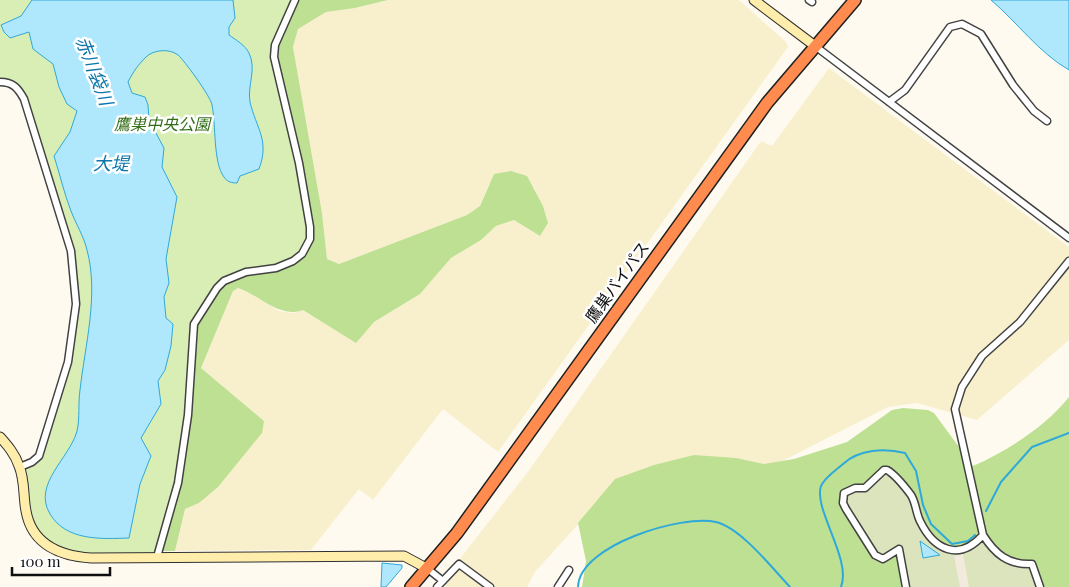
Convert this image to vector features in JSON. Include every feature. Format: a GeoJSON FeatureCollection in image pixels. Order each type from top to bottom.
{"type":"FeatureCollection","features":[{"type":"Feature","properties":{"kind":"highway","name":"鷹巣バイパス"},"geometry":{"type":"LineString","coordinates":[[411,587],[457,532],[766,103],[855,0]]}},
{"type":"Feature","properties":{"kind":"street"},"geometry":{"type":"LineString","coordinates":[[157,557],[178,483],[188,415],[194,324],[217,288],[224,281],[246,272],[276,268],[293,262],[302,254],[310,239],[310,227],[300,172],[274,58],[275,45],[295,0]]}},
{"type":"Feature","properties":{"kind":"street"},"geometry":{"type":"LineString","coordinates":[[754,0],[1069,238]]}},
{"type":"Feature","properties":{"kind":"street"},"geometry":{"type":"LineString","coordinates":[[889,102],[905,90],[950,28],[962,24],[981,34],[1013,85],[1034,111],[1047,121]]}},
{"type":"Feature","properties":{"kind":"street"},"geometry":{"type":"LineString","coordinates":[[0,82],[7,82],[18,87],[24,99],[71,251],[76,295],[68,362],[39,456],[32,462],[20,467]]}},
{"type":"Feature","properties":{"kind":"street"},"geometry":{"type":"LineString","coordinates":[[1040,587],[1032,564],[1018,565],[1006,560],[991,547],[982,535],[956,409],[962,387],[982,356],[1020,322],[1069,261]]}},
{"type":"Feature","properties":{"kind":"street"},"geometry":{"type":"LineString","coordinates":[[0,437],[12,450],[20,467],[26,513],[37,535],[54,550],[75,556],[404,556],[428,569],[443,581]]}},
{"type":"Feature","properties":{"kind":"street"},"geometry":{"type":"LineString","coordinates":[[906,587],[900,549],[883,560],[876,555],[846,509],[843,503],[844,493],[855,488],[865,488],[884,470],[887,470],[912,497],[919,519],[937,544],[946,550],[966,549],[982,535]]}},
{"type":"Feature","properties":{"kind":"street"},"geometry":{"type":"LineString","coordinates":[[437,587],[459,564],[490,587]]}},
{"type":"Feature","properties":{"kind":"street"},"geometry":{"type":"LineString","coordinates":[[558,587],[570,570]]}},
{"type":"Feature","properties":{"kind":"shaded area"},"geometry":{"type":"Polygon","coordinates":[[[388,0],[739,0],[786,42],[788,47],[498,452],[443,409],[373,500],[359,489],[311,550],[175,551],[185,509],[199,503],[264,421],[201,368],[233,291],[238,288],[252,293],[279,311],[294,313],[303,310],[356,342],[374,322],[420,294],[451,258],[481,240],[496,226],[514,220],[540,236],[548,223],[534,188],[489,184],[480,206],[467,215],[339,264],[327,259],[322,213],[293,47],[298,29],[326,12],[355,8],[388,0]]]}},
{"type":"Feature","properties":{"kind":"shaded area"},"geometry":{"type":"Polygon","coordinates":[[[829,68],[1069,247],[1069,340],[977,420],[917,403],[888,407],[753,476],[600,500],[535,572],[527,587],[445,587],[462,556],[530,469],[761,141],[772,146],[829,68]]]}},
{"type":"Feature","properties":{"kind":"shaded area"},"geometry":{"type":"Polygon","coordinates":[[[963,554],[969,587],[960,587],[954,556],[963,554]]]}},
{"type":"Feature","properties":{"kind":"green space","name":"鷹巣中央公園"},"geometry":{"type":"Polygon","coordinates":[[[0,0],[295,0],[275,45],[299,163],[310,239],[293,261],[224,281],[188,415],[178,483],[157,557],[66,555],[33,529],[20,467],[39,456],[73,331],[74,270],[18,87],[0,82],[0,0]]]}},
{"type":"Feature","properties":{"kind":"green space"},"geometry":{"type":"Polygon","coordinates":[[[295,0],[388,0],[355,8],[326,12],[298,29],[293,47],[322,213],[327,259],[339,264],[467,215],[480,206],[494,174],[511,171],[527,176],[543,206],[548,223],[540,236],[514,220],[496,226],[481,240],[451,258],[420,294],[374,322],[356,343],[303,310],[294,312],[278,309],[246,291],[238,288],[233,291],[201,368],[264,421],[262,433],[218,487],[199,503],[185,509],[175,551],[159,551],[178,483],[194,324],[224,281],[293,261],[310,239],[310,227],[274,57],[275,45],[295,0]]]}},
{"type":"Feature","properties":{"kind":"green space"},"geometry":{"type":"Polygon","coordinates":[[[1069,397],[1069,587],[582,587],[586,561],[578,523],[615,479],[654,465],[694,455],[736,458],[764,464],[794,459],[847,442],[892,410],[903,408],[928,410],[934,413],[973,466],[1025,437],[1049,418],[1069,397]]]}},
{"type":"Feature","properties":{"kind":"green space"},"geometry":{"type":"Polygon","coordinates":[[[887,470],[912,497],[928,534],[946,550],[966,549],[983,535],[1006,560],[1032,564],[1040,587],[906,587],[900,550],[887,558],[875,555],[846,509],[844,493],[862,490],[887,470]]]}},
{"type":"Feature","properties":{"kind":"water","name":"大堤"},"geometry":{"type":"Polygon","coordinates":[[[32,0],[233,0],[235,18],[229,27],[229,35],[245,48],[251,59],[252,71],[249,96],[263,142],[262,159],[259,169],[240,176],[237,183],[227,180],[220,171],[216,153],[212,105],[197,79],[178,55],[170,51],[157,51],[149,55],[138,66],[128,82],[132,93],[145,97],[148,105],[149,120],[164,148],[162,167],[177,197],[166,259],[169,283],[164,297],[166,318],[173,324],[171,346],[165,370],[158,381],[161,404],[141,438],[151,456],[140,484],[129,538],[96,538],[75,534],[57,523],[50,514],[46,503],[46,492],[49,482],[77,431],[79,395],[90,320],[92,285],[86,245],[69,204],[54,156],[70,132],[77,111],[67,104],[59,87],[53,64],[33,49],[29,32],[10,38],[4,32],[1,25],[21,16],[32,0]]]}},
{"type":"Feature","properties":{"kind":"water"},"geometry":{"type":"Polygon","coordinates":[[[991,0],[1069,0],[1069,70],[1048,55],[991,0]]]}},
{"type":"Feature","properties":{"kind":"water"},"geometry":{"type":"Polygon","coordinates":[[[920,541],[940,555],[923,558],[920,541]]]}},
{"type":"Feature","properties":{"kind":"water"},"geometry":{"type":"Polygon","coordinates":[[[382,563],[402,565],[402,568],[386,587],[381,587],[382,563]]]}},
{"type":"Feature","properties":{"kind":"waterway"},"geometry":{"type":"LineString","coordinates":[[986,511],[1001,482],[1032,447],[1069,433]]}},
{"type":"Feature","properties":{"kind":"waterway"},"geometry":{"type":"LineString","coordinates":[[841,587],[843,576],[841,563],[822,508],[821,486],[831,474],[857,455],[881,450],[905,453],[916,471],[923,505],[931,524],[952,544],[968,541],[975,535]]}},
{"type":"Feature","properties":{"kind":"waterway"},"geometry":{"type":"LineString","coordinates":[[578,587],[583,572],[595,558],[613,546],[658,528],[701,521],[716,522],[736,532],[756,550],[790,587]]}},
{"type":"Feature","properties":{"kind":"water label","name":"赤川袋川"},"geometry":{"type":"Point","coordinates":[94,71]}}]}
